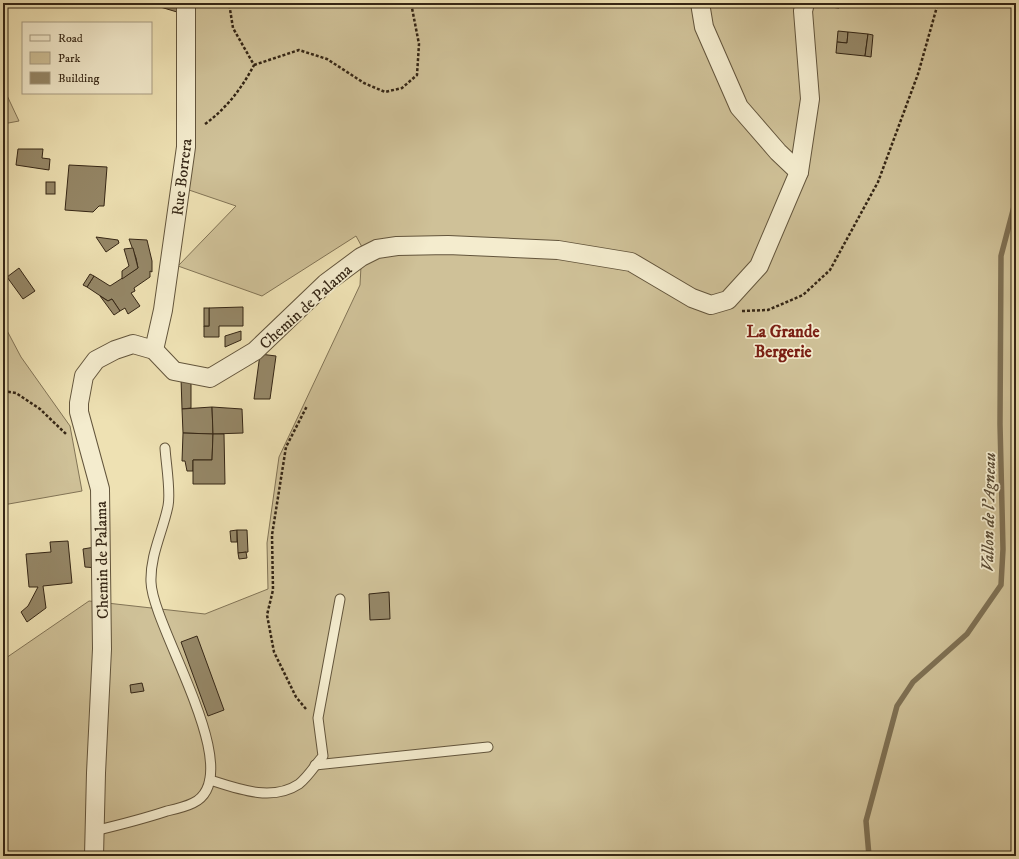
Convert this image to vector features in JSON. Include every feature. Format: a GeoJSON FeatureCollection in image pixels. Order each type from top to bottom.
{"type":"FeatureCollection","features":[{"type":"Feature","properties":{"kind":"street","name":"Rue Borrera"},"geometry":{"type":"LineString","coordinates":[[154,350],[164,310],[186,147],[186,3]]}},
{"type":"Feature","properties":{"kind":"street"},"geometry":{"type":"LineString","coordinates":[[700,3],[704,27],[740,107],[778,152],[799,172]]}},
{"type":"Feature","properties":{"kind":"street","name":"Chemin de Palama"},"geometry":{"type":"LineString","coordinates":[[94,856],[102,649],[100,489],[79,412],[79,403],[84,376],[96,360],[115,350],[133,344],[154,350],[174,371],[210,378],[255,351],[326,283],[361,257],[377,249],[396,246],[448,245],[558,250],[630,262],[692,298],[711,305],[728,300],[759,266],[799,172],[810,99],[804,11],[805,3]]}},
{"type":"Feature","properties":{"kind":"lane"},"geometry":{"type":"LineString","coordinates":[[94,831],[135,821],[195,803],[210,787],[212,758],[203,721],[160,619],[151,583],[156,546],[168,504],[165,448]]}},
{"type":"Feature","properties":{"kind":"lane"},"geometry":{"type":"LineString","coordinates":[[210,780],[243,790],[279,793],[300,783],[323,756],[318,718],[322,687],[340,599]]}},
{"type":"Feature","properties":{"kind":"lane"},"geometry":{"type":"LineString","coordinates":[[316,764],[488,747]]}},
{"type":"Feature","properties":{"kind":"path"},"geometry":{"type":"LineString","coordinates":[[229,3],[233,28],[254,66]]}},
{"type":"Feature","properties":{"kind":"path"},"geometry":{"type":"LineString","coordinates":[[203,125],[218,114],[246,80],[254,66],[299,50],[327,59],[364,83],[385,92],[402,88],[417,75],[419,44],[411,3]]}},
{"type":"Feature","properties":{"kind":"path"},"geometry":{"type":"LineString","coordinates":[[739,312],[768,310],[803,295],[830,270],[878,182],[918,74],[938,3]]}},
{"type":"Feature","properties":{"kind":"path"},"geometry":{"type":"LineString","coordinates":[[3,391],[16,393],[40,409],[64,433],[88,445]]}},
{"type":"Feature","properties":{"kind":"path"},"geometry":{"type":"LineString","coordinates":[[307,406],[286,447],[272,535],[273,590],[267,615],[274,652],[296,697],[319,725]]}},
{"type":"Feature","properties":{"kind":"green space"},"geometry":{"type":"Polygon","coordinates":[[[194,3],[1016,3],[1016,856],[3,856],[3,660],[89,601],[205,614],[268,589],[267,543],[279,457],[360,285],[362,247],[356,236],[262,296],[178,266],[236,206],[186,189],[194,3]]]}},
{"type":"Feature","properties":{"kind":"green space"},"geometry":{"type":"Polygon","coordinates":[[[3,87],[19,121],[3,124],[3,87]]]}},
{"type":"Feature","properties":{"kind":"green space"},"geometry":{"type":"Polygon","coordinates":[[[3,323],[21,357],[70,426],[82,491],[3,505],[3,323]]]}},
{"type":"Feature","properties":{"kind":"building"},"geometry":{"type":"Polygon","coordinates":[[[158,3],[179,3],[177,12],[157,6],[158,3]]]}},
{"type":"Feature","properties":{"kind":"building"},"geometry":{"type":"Polygon","coordinates":[[[822,3],[840,3],[839,8],[821,6],[822,3]]]}},
{"type":"Feature","properties":{"kind":"building"},"geometry":{"type":"Polygon","coordinates":[[[838,31],[848,32],[847,43],[837,42],[838,31]]]}},
{"type":"Feature","properties":{"kind":"building"},"geometry":{"type":"Polygon","coordinates":[[[848,32],[868,34],[865,56],[836,53],[837,42],[847,43],[848,32]]]}},
{"type":"Feature","properties":{"kind":"building"},"geometry":{"type":"Polygon","coordinates":[[[868,34],[873,35],[871,57],[865,56],[868,34]]]}},
{"type":"Feature","properties":{"kind":"building"},"geometry":{"type":"Polygon","coordinates":[[[18,149],[43,149],[42,158],[50,159],[49,170],[16,165],[18,149]]]}},
{"type":"Feature","properties":{"kind":"building"},"geometry":{"type":"Polygon","coordinates":[[[69,165],[107,167],[104,206],[99,206],[93,212],[65,210],[69,165]]]}},
{"type":"Feature","properties":{"kind":"building"},"geometry":{"type":"Polygon","coordinates":[[[46,182],[55,182],[55,194],[46,194],[46,182]]]}},
{"type":"Feature","properties":{"kind":"building"},"geometry":{"type":"Polygon","coordinates":[[[96,237],[118,240],[119,243],[106,252],[96,237]]]}},
{"type":"Feature","properties":{"kind":"building"},"geometry":{"type":"Polygon","coordinates":[[[129,239],[147,240],[152,261],[152,272],[150,271],[150,277],[134,288],[135,291],[131,293],[140,306],[128,314],[125,308],[120,311],[112,299],[108,301],[87,287],[94,276],[110,286],[138,268],[129,239]]]}},
{"type":"Feature","properties":{"kind":"building"},"geometry":{"type":"Polygon","coordinates":[[[133,248],[138,268],[122,279],[122,271],[129,266],[124,249],[133,248]]]}},
{"type":"Feature","properties":{"kind":"building"},"geometry":{"type":"Polygon","coordinates":[[[19,268],[35,291],[23,299],[7,277],[19,268]]]}},
{"type":"Feature","properties":{"kind":"building"},"geometry":{"type":"Polygon","coordinates":[[[90,274],[94,276],[87,287],[83,285],[90,274]]]}},
{"type":"Feature","properties":{"kind":"building"},"geometry":{"type":"Polygon","coordinates":[[[100,296],[108,301],[112,299],[120,311],[114,315],[100,296]]]}},
{"type":"Feature","properties":{"kind":"building"},"geometry":{"type":"Polygon","coordinates":[[[243,307],[243,326],[219,326],[219,337],[204,337],[204,326],[209,326],[209,308],[243,307]]]}},
{"type":"Feature","properties":{"kind":"building"},"geometry":{"type":"Polygon","coordinates":[[[204,308],[209,308],[209,326],[204,326],[204,308]]]}},
{"type":"Feature","properties":{"kind":"building"},"geometry":{"type":"Polygon","coordinates":[[[241,331],[241,340],[225,347],[225,336],[241,331]]]}},
{"type":"Feature","properties":{"kind":"building"},"geometry":{"type":"Polygon","coordinates":[[[260,354],[276,356],[270,399],[254,399],[260,354]]]}},
{"type":"Feature","properties":{"kind":"building"},"geometry":{"type":"Polygon","coordinates":[[[181,378],[191,378],[191,408],[182,409],[181,378]]]}},
{"type":"Feature","properties":{"kind":"building"},"geometry":{"type":"Polygon","coordinates":[[[212,407],[213,434],[183,433],[182,409],[212,407]]]}},
{"type":"Feature","properties":{"kind":"building"},"geometry":{"type":"Polygon","coordinates":[[[212,407],[242,409],[243,433],[213,434],[212,407]]]}},
{"type":"Feature","properties":{"kind":"building"},"geometry":{"type":"Polygon","coordinates":[[[183,433],[213,434],[212,460],[193,460],[193,471],[187,471],[185,461],[182,461],[183,433]]]}},
{"type":"Feature","properties":{"kind":"building"},"geometry":{"type":"Polygon","coordinates":[[[213,434],[224,434],[225,484],[193,484],[193,460],[212,460],[213,434]]]}},
{"type":"Feature","properties":{"kind":"building"},"geometry":{"type":"Polygon","coordinates":[[[237,530],[237,542],[231,542],[230,531],[237,530]]]}},
{"type":"Feature","properties":{"kind":"building"},"geometry":{"type":"Polygon","coordinates":[[[237,530],[247,530],[248,552],[238,553],[237,530]]]}},
{"type":"Feature","properties":{"kind":"building"},"geometry":{"type":"Polygon","coordinates":[[[68,541],[72,583],[43,586],[46,608],[27,622],[21,612],[28,606],[38,587],[29,587],[26,554],[51,552],[50,542],[68,541]]]}},
{"type":"Feature","properties":{"kind":"building"},"geometry":{"type":"Polygon","coordinates":[[[95,547],[98,568],[85,567],[83,549],[95,547]]]}},
{"type":"Feature","properties":{"kind":"building"},"geometry":{"type":"Polygon","coordinates":[[[246,552],[247,558],[239,559],[238,553],[246,552]]]}},
{"type":"Feature","properties":{"kind":"building"},"geometry":{"type":"Polygon","coordinates":[[[389,592],[390,619],[370,620],[369,594],[389,592]]]}},
{"type":"Feature","properties":{"kind":"building"},"geometry":{"type":"Polygon","coordinates":[[[197,636],[224,710],[208,716],[181,642],[197,636]]]}},
{"type":"Feature","properties":{"kind":"building"},"geometry":{"type":"Polygon","coordinates":[[[142,683],[144,691],[131,693],[130,685],[142,683]]]}},
{"type":"Feature","properties":{"kind":"waterway","name":"Vallon de l'Agneau"},"geometry":{"type":"LineString","coordinates":[[869,856],[866,821],[897,706],[913,682],[967,634],[1001,585],[1003,549],[1000,424],[1001,256],[1016,199]]}},
{"type":"Feature","properties":{"kind":"district","name":"La Grande Bergerie"},"geometry":{"type":"Point","coordinates":[783,341]}}]}
